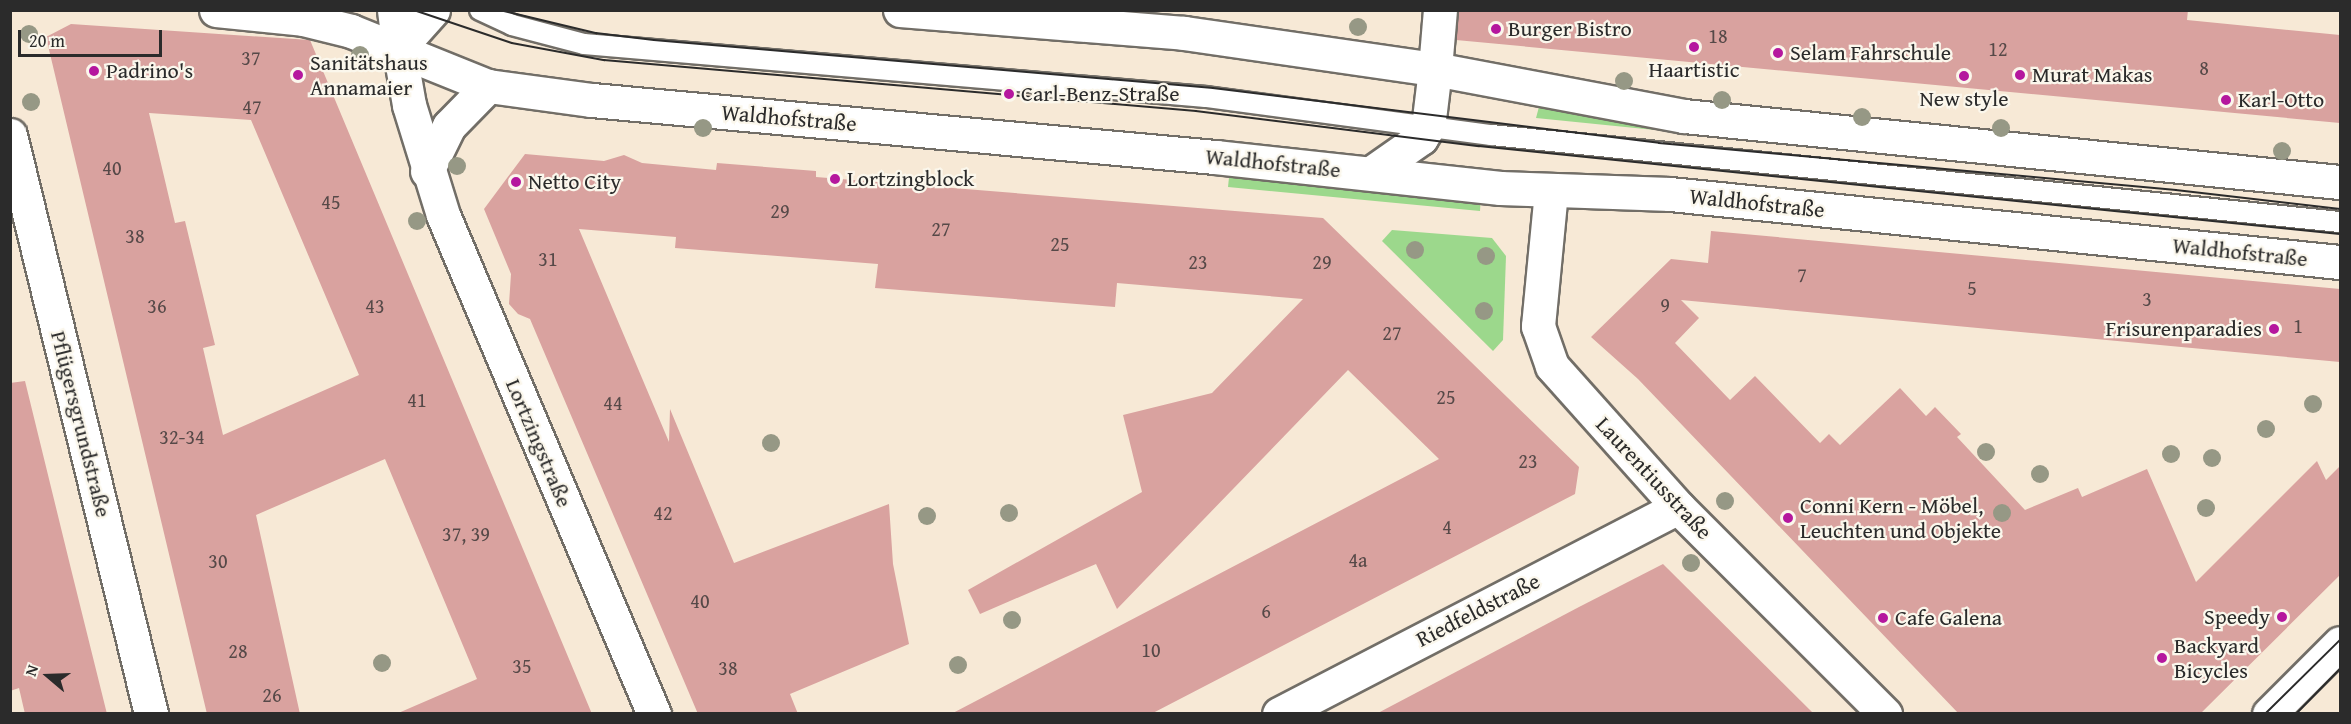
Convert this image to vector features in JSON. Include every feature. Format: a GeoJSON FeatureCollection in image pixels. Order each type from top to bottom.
{"type":"FeatureCollection","features":[{"type":"Feature","properties":{"kind":"street","name":"Waldhofstraße"},"geometry":{"type":"LineString","coordinates":[[216,10],[308,15],[399,48],[488,86],[592,100],[1551,192],[1682,196],[2340,262]]}},
{"type":"Feature","properties":{"kind":"street"},"geometry":{"type":"LineString","coordinates":[[394,10],[399,48]]}},
{"type":"Feature","properties":{"kind":"street"},"geometry":{"type":"LineString","coordinates":[[399,48],[433,10]]}},
{"type":"Feature","properties":{"kind":"street"},"geometry":{"type":"LineString","coordinates":[[900,10],[1184,33],[1435,69],[1684,116],[2340,182]]}},
{"type":"Feature","properties":{"kind":"street"},"geometry":{"type":"LineString","coordinates":[[1371,173],[1421,138],[1428,127],[1440,10]]}},
{"type":"Feature","properties":{"kind":"street","name":"Lortzingstraße"},"geometry":{"type":"LineString","coordinates":[[399,48],[409,105],[427,171],[654,714]]}},
{"type":"Feature","properties":{"kind":"street"},"geometry":{"type":"LineString","coordinates":[[427,171],[449,126],[488,86]]}},
{"type":"Feature","properties":{"kind":"street","name":"Pflügersgrundstraße"},"geometry":{"type":"LineString","coordinates":[[10,135],[151,714]]}},
{"type":"Feature","properties":{"kind":"street","name":"Laurentiusstraße"},"geometry":{"type":"LineString","coordinates":[[1551,192],[1538,326],[1552,366],[1678,507],[1885,714]]}},
{"type":"Feature","properties":{"kind":"street","name":"Riedfeldstraße"},"geometry":{"type":"LineString","coordinates":[[1279,714],[1678,507]]}},
{"type":"Feature","properties":{"kind":"street"},"geometry":{"type":"LineString","coordinates":[[2269,714],[2340,643]]}},
{"type":"Feature","properties":{"kind":"lane"},"geometry":{"type":"LineString","coordinates":[[480,10],[512,25],[584,44],[1206,97],[1428,127],[2340,222]]}},
{"type":"Feature","properties":{"kind":"green space"},"geometry":{"type":"Polygon","coordinates":[[[1540,103],[1653,127],[1655,130],[1536,118],[1540,103]]]}},
{"type":"Feature","properties":{"kind":"green space"},"geometry":{"type":"Polygon","coordinates":[[[1230,168],[1481,196],[1480,211],[1228,187],[1230,168]]]}},
{"type":"Feature","properties":{"kind":"green space"},"geometry":{"type":"Polygon","coordinates":[[[1392,230],[1492,238],[1506,256],[1503,340],[1493,351],[1382,241],[1392,230]]]}},
{"type":"Feature","properties":{"kind":"building"},"geometry":{"type":"Polygon","coordinates":[[[1459,10],[2188,10],[2187,20],[2340,35],[2340,123],[1456,40],[1459,10]]]}},
{"type":"Feature","properties":{"kind":"building"},"geometry":{"type":"Polygon","coordinates":[[[71,24],[310,40],[592,714],[396,714],[477,679],[385,459],[256,515],[300,714],[207,714],[46,37],[71,24]],[[149,113],[175,223],[185,221],[215,345],[203,348],[223,435],[359,375],[251,120],[149,113]]]}},
{"type":"Feature","properties":{"kind":"building"},"geometry":{"type":"Polygon","coordinates":[[[525,154],[604,161],[624,155],[642,163],[716,170],[717,163],[816,171],[816,177],[1323,218],[1579,467],[1575,494],[1151,714],[951,714],[1439,459],[1348,370],[1117,609],[1096,564],[980,614],[968,590],[1142,492],[1123,415],[1212,393],[1303,299],[1117,283],[1115,307],[875,288],[878,264],[675,248],[676,237],[579,229],[669,442],[670,409],[734,563],[889,504],[893,564],[909,644],[790,694],[798,714],[698,714],[530,319],[518,314],[509,304],[511,274],[484,209],[525,154]]]}},
{"type":"Feature","properties":{"kind":"building"},"geometry":{"type":"Polygon","coordinates":[[[1711,231],[2340,289],[2340,362],[1681,300],[1699,318],[1675,343],[1730,400],[1755,376],[1820,443],[1829,434],[1840,445],[1900,388],[1926,416],[1935,407],[1961,434],[1957,437],[2025,510],[2078,488],[2082,497],[2147,469],[2196,582],[2317,461],[2326,480],[2340,466],[2340,575],[2200,714],[1959,714],[1638,379],[1591,337],[1671,259],[1708,263],[1711,231]]]}},
{"type":"Feature","properties":{"kind":"building"},"geometry":{"type":"Polygon","coordinates":[[[25,381],[107,714],[25,714],[19,688],[10,691],[10,383],[25,381]]]}},
{"type":"Feature","properties":{"kind":"building"},"geometry":{"type":"Polygon","coordinates":[[[1663,564],[1814,714],[1376,714],[1579,607],[1663,564]]]}},
{"type":"Feature","properties":{"kind":"tram line"},"geometry":{"type":"LineString","coordinates":[[414,10],[512,43],[604,60],[1196,111],[1479,146],[2340,234]]}},
{"type":"Feature","properties":{"kind":"tram line"},"geometry":{"type":"LineString","coordinates":[[500,10],[596,33],[654,40],[1213,88],[1659,143],[2176,190],[2340,209]]}},
{"type":"Feature","properties":{"kind":"tram line"},"geometry":{"type":"LineString","coordinates":[[2265,714],[2340,640]]}},
{"type":"Feature","properties":{"kind":"tram line"},"geometry":{"type":"LineString","coordinates":[[2296,714],[2340,669]]}},
{"type":"Feature","properties":{"kind":"place","name":"Burger Bistro"},"geometry":{"type":"Point","coordinates":[1496,29]}},
{"type":"Feature","properties":{"kind":"place","name":"Haartistic"},"geometry":{"type":"Point","coordinates":[1694,47]}},
{"type":"Feature","properties":{"kind":"place","name":"Selam Fahrschule"},"geometry":{"type":"Point","coordinates":[1778,53]}},
{"type":"Feature","properties":{"kind":"place","name":"Padrino's"},"geometry":{"type":"Point","coordinates":[94,71]}},
{"type":"Feature","properties":{"kind":"place","name":"Sanitätshaus Annamaier"},"geometry":{"type":"Point","coordinates":[298,75]}},
{"type":"Feature","properties":{"kind":"place","name":"Murat Makas"},"geometry":{"type":"Point","coordinates":[2020,75]}},
{"type":"Feature","properties":{"kind":"place","name":"New style"},"geometry":{"type":"Point","coordinates":[1964,76]}},
{"type":"Feature","properties":{"kind":"place","name":"Carl-Benz-Straße"},"geometry":{"type":"Point","coordinates":[1009,94]}},
{"type":"Feature","properties":{"kind":"place","name":"Karl-Otto"},"geometry":{"type":"Point","coordinates":[2226,100]}},
{"type":"Feature","properties":{"kind":"place","name":"Lortzingblock"},"geometry":{"type":"Point","coordinates":[835,179]}},
{"type":"Feature","properties":{"kind":"place","name":"Netto City"},"geometry":{"type":"Point","coordinates":[516,182]}},
{"type":"Feature","properties":{"kind":"place","name":"Frisurenparadies"},"geometry":{"type":"Point","coordinates":[2274,329]}},
{"type":"Feature","properties":{"kind":"place","name":"Conni Kern - Möbel, Leuchten und Objekte"},"geometry":{"type":"Point","coordinates":[1788,518]}},
{"type":"Feature","properties":{"kind":"place","name":"Speedy"},"geometry":{"type":"Point","coordinates":[2282,617]}},
{"type":"Feature","properties":{"kind":"place","name":"Cafe Galena"},"geometry":{"type":"Point","coordinates":[1883,618]}},
{"type":"Feature","properties":{"kind":"place","name":"Backyard Bicycles"},"geometry":{"type":"Point","coordinates":[2162,658]}}]}
